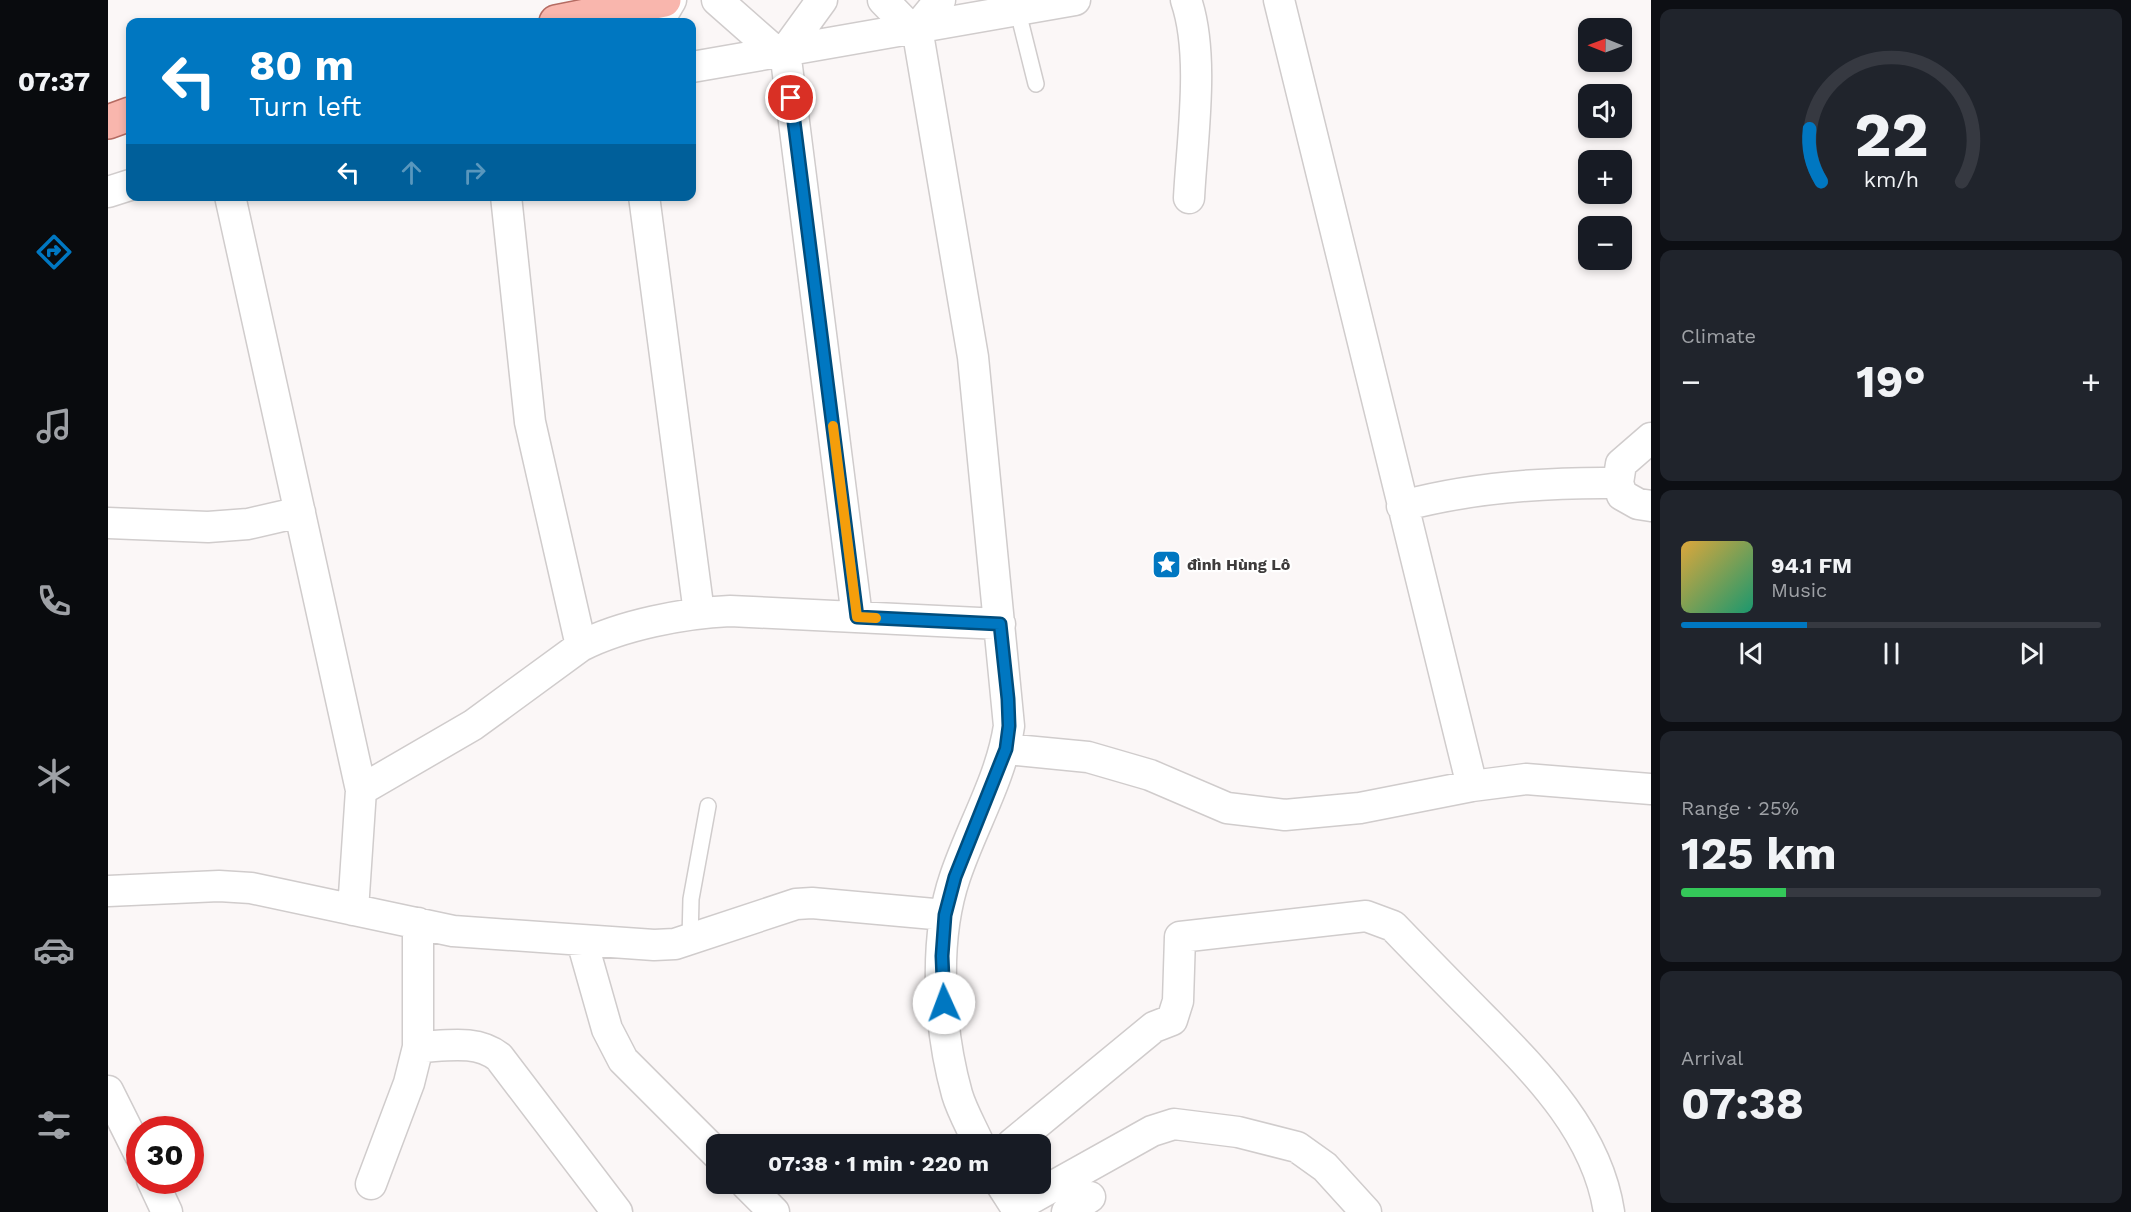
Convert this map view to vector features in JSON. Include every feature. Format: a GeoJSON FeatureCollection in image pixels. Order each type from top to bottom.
{"type":"FeatureCollection","features":[{"type":"Feature","properties":{"kind":"main road"},"geometry":{"type":"LineString","coordinates":[[576,18],[664,0]]}},
{"type":"Feature","properties":{"kind":"main road"},"geometry":{"type":"LineString","coordinates":[[108,122],[126,115]]}},
{"type":"Feature","properties":{"kind":"street"},"geometry":{"type":"LineString","coordinates":[[660,18],[671,0]]}},
{"type":"Feature","properties":{"kind":"street"},"geometry":{"type":"LineString","coordinates":[[717,0],[780,51],[857,617]]}},
{"type":"Feature","properties":{"kind":"street"},"geometry":{"type":"LineString","coordinates":[[780,51],[822,0]]}},
{"type":"Feature","properties":{"kind":"street"},"geometry":{"type":"LineString","coordinates":[[883,0],[914,28],[973,357],[1008,699],[1009,726],[1006,749],[955,877],[945,915],[942,956],[944,1026],[958,1095],[976,1134]]}},
{"type":"Feature","properties":{"kind":"street"},"geometry":{"type":"LineString","coordinates":[[914,28],[940,0]]}},
{"type":"Feature","properties":{"kind":"street"},"geometry":{"type":"LineString","coordinates":[[696,66],[1018,12],[1075,0]]}},
{"type":"Feature","properties":{"kind":"street"},"geometry":{"type":"LineString","coordinates":[[1186,0],[1193,21],[1196,52],[1189,198]]}},
{"type":"Feature","properties":{"kind":"street"},"geometry":{"type":"LineString","coordinates":[[1279,0],[1472,786]]}},
{"type":"Feature","properties":{"kind":"street"},"geometry":{"type":"LineString","coordinates":[[108,192],[126,186]]}},
{"type":"Feature","properties":{"kind":"street"},"geometry":{"type":"LineString","coordinates":[[231,201],[361,790],[353,910]]}},
{"type":"Feature","properties":{"kind":"street"},"geometry":{"type":"LineString","coordinates":[[507,201],[530,422],[581,646]]}},
{"type":"Feature","properties":{"kind":"street"},"geometry":{"type":"LineString","coordinates":[[645,201],[699,613]]}},
{"type":"Feature","properties":{"kind":"street"},"geometry":{"type":"LineString","coordinates":[[1651,438],[1621,464],[1618,483],[1622,495],[1638,504],[1651,506]]}},
{"type":"Feature","properties":{"kind":"street"},"geometry":{"type":"LineString","coordinates":[[1402,506],[1482,489],[1546,484],[1618,483]]}},
{"type":"Feature","properties":{"kind":"street"},"geometry":{"type":"LineString","coordinates":[[108,523],[208,527],[248,524],[300,512]]}},
{"type":"Feature","properties":{"kind":"street"},"geometry":{"type":"LineString","coordinates":[[361,790],[474,725],[581,646],[600,636],[699,613],[730,611],[1000,624]]}},
{"type":"Feature","properties":{"kind":"street"},"geometry":{"type":"LineString","coordinates":[[1006,749],[1088,757],[1150,775],[1227,808],[1285,815],[1359,808],[1472,786],[1526,779],[1651,789]]}},
{"type":"Feature","properties":{"kind":"street"},"geometry":{"type":"LineString","coordinates":[[108,891],[251,888],[418,924],[474,933],[654,945],[675,944],[690,940],[796,904],[812,903],[945,915]]}},
{"type":"Feature","properties":{"kind":"street"},"geometry":{"type":"LineString","coordinates":[[1024,1134],[1154,1027],[1172,1020],[1178,1001],[1180,937],[1366,916],[1393,926],[1542,1079],[1583,1139],[1606,1193],[1609,1212]]}},
{"type":"Feature","properties":{"kind":"street"},"geometry":{"type":"LineString","coordinates":[[371,1184],[409,1083],[418,1047],[418,924]]}},
{"type":"Feature","properties":{"kind":"street"},"geometry":{"type":"LineString","coordinates":[[582,941],[607,1029],[623,1060],[706,1143]]}},
{"type":"Feature","properties":{"kind":"street"},"geometry":{"type":"LineString","coordinates":[[418,1047],[472,1045],[487,1048],[499,1057],[617,1212]]}},
{"type":"Feature","properties":{"kind":"street"},"geometry":{"type":"LineString","coordinates":[[108,1091],[126,1127]]}},
{"type":"Feature","properties":{"kind":"street"},"geometry":{"type":"LineString","coordinates":[[1012,1201],[1152,1131],[1174,1124],[1238,1132],[1297,1147],[1325,1167],[1366,1212]]}},
{"type":"Feature","properties":{"kind":"street"},"geometry":{"type":"LineString","coordinates":[[159,1194],[167,1212]]}},
{"type":"Feature","properties":{"kind":"street"},"geometry":{"type":"LineString","coordinates":[[756,1194],[774,1212]]}},
{"type":"Feature","properties":{"kind":"lane"},"geometry":{"type":"LineString","coordinates":[[1018,12],[1036,84]]}},
{"type":"Feature","properties":{"kind":"lane"},"geometry":{"type":"LineString","coordinates":[[690,940],[692,898],[708,806]]}},
{"type":"Feature","properties":{"kind":"slow traffic"},"geometry":{"type":"LineString","coordinates":[[833,426],[857,617],[876,618]]}},
{"type":"Feature","properties":{"kind":"place","name":"đình Hùng Lô"},"geometry":{"type":"Point","coordinates":[1166,564]}},
{"type":"Feature","properties":{"kind":"route"},"geometry":{"type":"LineString","coordinates":[[791,98],[857,617],[1000,624],[1008,699],[1009,726],[1006,749],[955,877],[945,915],[942,956],[944,1003]]}}]}
